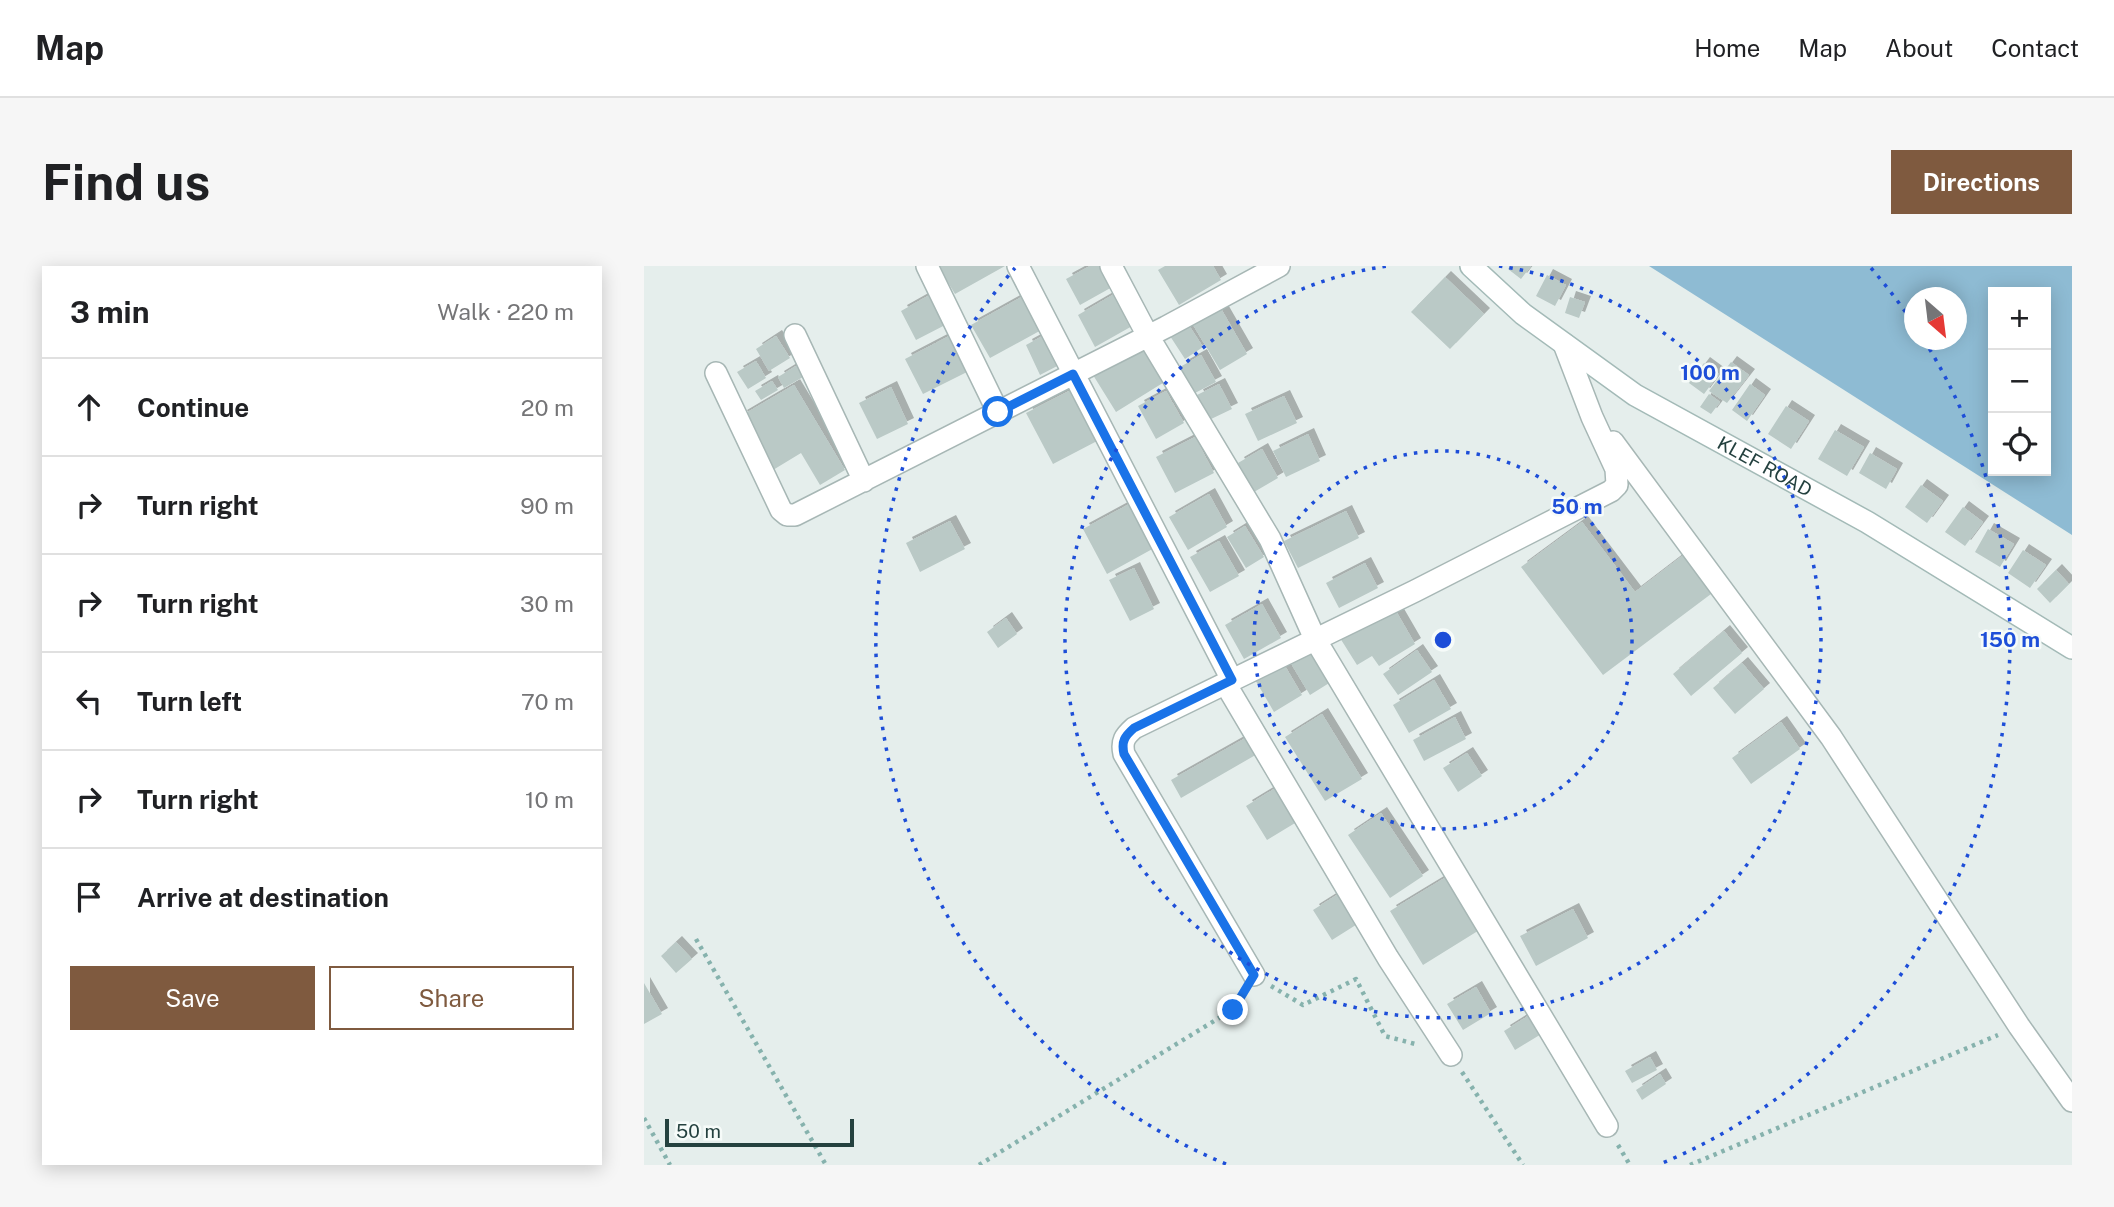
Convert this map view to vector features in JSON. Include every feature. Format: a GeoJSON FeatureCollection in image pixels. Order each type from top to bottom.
{"type":"FeatureCollection","features":[{"type":"Feature","properties":{"kind":"street"},"geometry":{"type":"LineString","coordinates":[[927,266],[998,412]]}},
{"type":"Feature","properties":{"kind":"street"},"geometry":{"type":"LineString","coordinates":[[1018,266],[1229,681],[1388,958],[1451,1055]]}},
{"type":"Feature","properties":{"kind":"street"},"geometry":{"type":"LineString","coordinates":[[1111,266],[1148,336],[1270,539],[1315,639],[1607,1126]]}},
{"type":"Feature","properties":{"kind":"street"},"geometry":{"type":"LineString","coordinates":[[716,373],[781,510],[787,515],[795,515],[1148,336],[1279,266]]}},
{"type":"Feature","properties":{"kind":"street","name":"KLEF ROAD"},"geometry":{"type":"LineString","coordinates":[[1471,266],[1523,314],[1635,395],[1867,522],[2072,648]]}},
{"type":"Feature","properties":{"kind":"street"},"geometry":{"type":"LineString","coordinates":[[794,335],[864,481]]}},
{"type":"Feature","properties":{"kind":"street"},"geometry":{"type":"LineString","coordinates":[[1254,975],[1124,754],[1122,746],[1125,736],[1134,728],[1611,491],[1617,485],[1616,469],[1564,344]]}},
{"type":"Feature","properties":{"kind":"street"},"geometry":{"type":"LineString","coordinates":[[1588,407],[1831,737],[2019,1026],[2072,1101]]}},
{"type":"Feature","properties":{"kind":"path"},"geometry":{"type":"LineString","coordinates":[[696,939],[826,1165]]}},
{"type":"Feature","properties":{"kind":"path"},"geometry":{"type":"LineString","coordinates":[[979,1165],[1233,1010],[1254,975],[1303,1005],[1356,979],[1385,1036],[1451,1055],[1523,1165]]}},
{"type":"Feature","properties":{"kind":"path"},"geometry":{"type":"LineString","coordinates":[[1690,1165],[2019,1026]]}},
{"type":"Feature","properties":{"kind":"path"},"geometry":{"type":"LineString","coordinates":[[644,1118],[670,1165]]}},
{"type":"Feature","properties":{"kind":"water"},"geometry":{"type":"Polygon","coordinates":[[[1649,266],[2072,266],[2072,535],[1649,266]]]}},
{"type":"Feature","properties":{"kind":"building"},"geometry":{"type":"Polygon","coordinates":[[[938,266],[1005,266],[955,294],[938,266]]]}},
{"type":"Feature","properties":{"kind":"building"},"geometry":{"type":"Polygon","coordinates":[[[1090,266],[1103,266],[1114,286],[1080,305],[1066,279],[1090,266]]]}},
{"type":"Feature","properties":{"kind":"building"},"geometry":{"type":"Polygon","coordinates":[[[1165,266],[1213,266],[1221,280],[1179,305],[1158,270],[1165,266]]]}},
{"type":"Feature","properties":{"kind":"building"},"geometry":{"type":"Polygon","coordinates":[[[1510,266],[1531,266],[1521,279],[1508,269],[1510,266]]]}},
{"type":"Feature","properties":{"kind":"building"},"geometry":{"type":"Polygon","coordinates":[[[1547,275],[1566,285],[1555,306],[1536,296],[1547,275]]]}},
{"type":"Feature","properties":{"kind":"building"},"geometry":{"type":"Polygon","coordinates":[[[1445,277],[1484,314],[1450,349],[1411,312],[1445,277]]]}},
{"type":"Feature","properties":{"kind":"building"},"geometry":{"type":"Polygon","coordinates":[[[935,292],[951,322],[916,340],[901,311],[935,292]]]}},
{"type":"Feature","properties":{"kind":"building"},"geometry":{"type":"Polygon","coordinates":[[[1116,293],[1134,325],[1095,347],[1078,315],[1116,293]]]}},
{"type":"Feature","properties":{"kind":"building"},"geometry":{"type":"Polygon","coordinates":[[[1027,294],[1045,328],[990,358],[971,325],[1027,294]]]}},
{"type":"Feature","properties":{"kind":"building"},"geometry":{"type":"Polygon","coordinates":[[[1570,297],[1585,302],[1579,318],[1565,313],[1570,297]]]}},
{"type":"Feature","properties":{"kind":"building"},"geometry":{"type":"Polygon","coordinates":[[[1220,307],[1247,354],[1220,370],[1192,323],[1220,307]]]}},
{"type":"Feature","properties":{"kind":"building"},"geometry":{"type":"Polygon","coordinates":[[[1188,324],[1203,347],[1185,359],[1170,336],[1188,324]]]}},
{"type":"Feature","properties":{"kind":"building"},"geometry":{"type":"Polygon","coordinates":[[[1048,333],[1063,363],[1040,375],[1026,345],[1048,333]]]}},
{"type":"Feature","properties":{"kind":"building"},"geometry":{"type":"Polygon","coordinates":[[[953,334],[971,370],[923,394],[905,359],[953,334]]]}},
{"type":"Feature","properties":{"kind":"building"},"geometry":{"type":"Polygon","coordinates":[[[776,336],[790,358],[769,371],[756,349],[776,336]]]}},
{"type":"Feature","properties":{"kind":"building"},"geometry":{"type":"Polygon","coordinates":[[[1143,344],[1166,381],[1116,412],[1093,375],[1143,344]]]}},
{"type":"Feature","properties":{"kind":"building"},"geometry":{"type":"Polygon","coordinates":[[[1201,355],[1216,382],[1195,393],[1180,367],[1201,355]]]}},
{"type":"Feature","properties":{"kind":"building"},"geometry":{"type":"Polygon","coordinates":[[[756,361],[766,378],[748,389],[737,372],[756,361]]]}},
{"type":"Feature","properties":{"kind":"building"},"geometry":{"type":"Polygon","coordinates":[[[1731,362],[1749,375],[1727,403],[1709,391],[1731,362]]]}},
{"type":"Feature","properties":{"kind":"building"},"geometry":{"type":"Polygon","coordinates":[[[1704,363],[1719,374],[1704,394],[1689,383],[1704,363]]]}},
{"type":"Feature","properties":{"kind":"building"},"geometry":{"type":"Polygon","coordinates":[[[796,366],[803,377],[784,388],[778,377],[796,366]]]}},
{"type":"Feature","properties":{"kind":"building"},"geometry":{"type":"Polygon","coordinates":[[[772,381],[778,390],[761,400],[755,391],[772,381]]]}},
{"type":"Feature","properties":{"kind":"building"},"geometry":{"type":"Polygon","coordinates":[[[1219,384],[1232,409],[1209,420],[1197,395],[1219,384]]]}},
{"type":"Feature","properties":{"kind":"building"},"geometry":{"type":"Polygon","coordinates":[[[1750,384],[1765,395],[1747,421],[1732,410],[1750,384]]]}},
{"type":"Feature","properties":{"kind":"building"},"geometry":{"type":"Polygon","coordinates":[[[794,385],[845,470],[820,485],[801,453],[773,470],[741,416],[794,385]]]}},
{"type":"Feature","properties":{"kind":"building"},"geometry":{"type":"Polygon","coordinates":[[[891,387],[908,424],[877,439],[859,403],[891,387]]]}},
{"type":"Feature","properties":{"kind":"building"},"geometry":{"type":"Polygon","coordinates":[[[1073,389],[1099,440],[1053,464],[1026,413],[1073,389]]]}},
{"type":"Feature","properties":{"kind":"building"},"geometry":{"type":"Polygon","coordinates":[[[1166,391],[1184,423],[1156,439],[1138,406],[1166,391]]]}},
{"type":"Feature","properties":{"kind":"building"},"geometry":{"type":"Polygon","coordinates":[[[1709,394],[1720,402],[1711,414],[1700,407],[1709,394]]]}},
{"type":"Feature","properties":{"kind":"building"},"geometry":{"type":"Polygon","coordinates":[[[1284,396],[1297,423],[1258,441],[1245,414],[1284,396]]]}},
{"type":"Feature","properties":{"kind":"building"},"geometry":{"type":"Polygon","coordinates":[[[1786,406],[1809,421],[1791,449],[1768,434],[1786,406]]]}},
{"type":"Feature","properties":{"kind":"building"},"geometry":{"type":"Polygon","coordinates":[[[1835,430],[1864,447],[1847,476],[1818,459],[1835,430]]]}},
{"type":"Feature","properties":{"kind":"building"},"geometry":{"type":"Polygon","coordinates":[[[1308,434],[1320,461],[1286,477],[1273,451],[1308,434]]]}},
{"type":"Feature","properties":{"kind":"building"},"geometry":{"type":"Polygon","coordinates":[[[1195,437],[1214,473],[1175,493],[1156,457],[1195,437]]]}},
{"type":"Feature","properties":{"kind":"building"},"geometry":{"type":"Polygon","coordinates":[[[1262,449],[1278,478],[1254,492],[1238,463],[1262,449]]]}},
{"type":"Feature","properties":{"kind":"building"},"geometry":{"type":"Polygon","coordinates":[[[1870,453],[1897,469],[1886,489],[1859,473],[1870,453]]]}},
{"type":"Feature","properties":{"kind":"building"},"geometry":{"type":"Polygon","coordinates":[[[1921,485],[1943,501],[1927,523],[1905,507],[1921,485]]]}},
{"type":"Feature","properties":{"kind":"building"},"geometry":{"type":"Polygon","coordinates":[[[1209,494],[1227,527],[1188,550],[1169,517],[1209,494]]]}},
{"type":"Feature","properties":{"kind":"building"},"geometry":{"type":"Polygon","coordinates":[[[1133,502],[1156,547],[1107,574],[1083,529],[1133,502]]]}},
{"type":"Feature","properties":{"kind":"building"},"geometry":{"type":"Polygon","coordinates":[[[1963,507],[1983,522],[1965,546],[1945,532],[1963,507]]]}},
{"type":"Feature","properties":{"kind":"building"},"geometry":{"type":"Polygon","coordinates":[[[1346,511],[1359,538],[1298,568],[1284,541],[1346,511]]]}},
{"type":"Feature","properties":{"kind":"building"},"geometry":{"type":"Polygon","coordinates":[[[950,521],[965,549],[920,572],[906,543],[950,521]]]}},
{"type":"Feature","properties":{"kind":"building"},"geometry":{"type":"Polygon","coordinates":[[[1582,522],[1635,592],[1686,553],[1715,591],[1603,675],[1521,567],[1582,522]]]}},
{"type":"Feature","properties":{"kind":"building"},"geometry":{"type":"Polygon","coordinates":[[[1245,526],[1264,557],[1246,568],[1227,537],[1245,526]]]}},
{"type":"Feature","properties":{"kind":"building"},"geometry":{"type":"Polygon","coordinates":[[[1988,529],[2014,544],[2000,567],[1975,552],[1988,529]]]}},
{"type":"Feature","properties":{"kind":"building"},"geometry":{"type":"Polygon","coordinates":[[[1219,541],[1239,576],[1210,592],[1190,557],[1219,541]]]}},
{"type":"Feature","properties":{"kind":"building"},"geometry":{"type":"Polygon","coordinates":[[[2023,550],[2046,565],[2030,588],[2008,573],[2023,550]]]}},
{"type":"Feature","properties":{"kind":"building"},"geometry":{"type":"Polygon","coordinates":[[[1365,563],[1378,588],[1339,608],[1326,583],[1365,563]]]}},
{"type":"Feature","properties":{"kind":"building"},"geometry":{"type":"Polygon","coordinates":[[[1134,568],[1154,609],[1130,621],[1109,580],[1134,568]]]}},
{"type":"Feature","properties":{"kind":"building"},"geometry":{"type":"Polygon","coordinates":[[[2056,570],[2069,584],[2050,603],[2037,589],[2056,570]]]}},
{"type":"Feature","properties":{"kind":"building"},"geometry":{"type":"Polygon","coordinates":[[[1262,604],[1281,638],[1244,659],[1225,625],[1262,604]]]}},
{"type":"Feature","properties":{"kind":"building"},"geometry":{"type":"Polygon","coordinates":[[[1393,606],[1415,644],[1379,666],[1372,656],[1357,665],[1340,638],[1393,606]]]}},
{"type":"Feature","properties":{"kind":"building"},"geometry":{"type":"Polygon","coordinates":[[[1006,618],[1017,634],[998,648],[987,632],[1006,618]]]}},
{"type":"Feature","properties":{"kind":"building"},"geometry":{"type":"Polygon","coordinates":[[[1724,631],[1742,653],[1691,696],[1673,674],[1724,631]]]}},
{"type":"Feature","properties":{"kind":"building"},"geometry":{"type":"Polygon","coordinates":[[[1312,646],[1334,680],[1310,695],[1289,660],[1312,646]]]}},
{"type":"Feature","properties":{"kind":"building"},"geometry":{"type":"Polygon","coordinates":[[[1417,650],[1432,672],[1398,695],[1383,674],[1417,650]]]}},
{"type":"Feature","properties":{"kind":"building"},"geometry":{"type":"Polygon","coordinates":[[[1282,661],[1302,695],[1274,712],[1254,678],[1282,661]]]}},
{"type":"Feature","properties":{"kind":"building"},"geometry":{"type":"Polygon","coordinates":[[[1742,663],[1764,689],[1735,714],[1713,688],[1742,663]]]}},
{"type":"Feature","properties":{"kind":"building"},"geometry":{"type":"Polygon","coordinates":[[[1434,680],[1451,709],[1409,733],[1393,705],[1434,680]]]}},
{"type":"Feature","properties":{"kind":"building"},"geometry":{"type":"Polygon","coordinates":[[[1322,714],[1362,779],[1325,801],[1285,737],[1322,714]]]}},
{"type":"Feature","properties":{"kind":"building"},"geometry":{"type":"Polygon","coordinates":[[[1455,717],[1466,739],[1424,761],[1413,740],[1455,717]]]}},
{"type":"Feature","properties":{"kind":"building"},"geometry":{"type":"Polygon","coordinates":[[[1781,722],[1800,749],[1751,784],[1732,758],[1781,722]]]}},
{"type":"Feature","properties":{"kind":"building"},"geometry":{"type":"Polygon","coordinates":[[[1249,736],[1259,753],[1181,798],[1171,780],[1249,736]]]}},
{"type":"Feature","properties":{"kind":"building"},"geometry":{"type":"Polygon","coordinates":[[[1467,753],[1482,776],[1458,792],[1443,768],[1467,753]]]}},
{"type":"Feature","properties":{"kind":"building"},"geometry":{"type":"Polygon","coordinates":[[[1279,786],[1300,820],[1267,840],[1246,806],[1279,786]]]}},
{"type":"Feature","properties":{"kind":"building"},"geometry":{"type":"Polygon","coordinates":[[[1381,813],[1423,876],[1390,898],[1348,835],[1381,813]]]}},
{"type":"Feature","properties":{"kind":"building"},"geometry":{"type":"Polygon","coordinates":[[[1448,876],[1481,929],[1423,965],[1390,911],[1448,876]]]}},
{"type":"Feature","properties":{"kind":"building"},"geometry":{"type":"Polygon","coordinates":[[[1340,893],[1359,923],[1332,940],[1313,910],[1340,893]]]}},
{"type":"Feature","properties":{"kind":"building"},"geometry":{"type":"Polygon","coordinates":[[[1573,909],[1588,938],[1536,966],[1520,936],[1573,909]]]}},
{"type":"Feature","properties":{"kind":"building"},"geometry":{"type":"Polygon","coordinates":[[[676,942],[692,959],[676,973],[661,956],[676,942]]]}},
{"type":"Feature","properties":{"kind":"building"},"geometry":{"type":"Polygon","coordinates":[[[644,983],[662,1014],[644,1024],[644,983]]]}},
{"type":"Feature","properties":{"kind":"building"},"geometry":{"type":"Polygon","coordinates":[[[1476,987],[1491,1013],[1463,1030],[1447,1004],[1476,987]]]}},
{"type":"Feature","properties":{"kind":"building"},"geometry":{"type":"Polygon","coordinates":[[[1531,1014],[1543,1033],[1515,1050],[1504,1031],[1531,1014]]]}},
{"type":"Feature","properties":{"kind":"building"},"geometry":{"type":"Polygon","coordinates":[[[1650,1057],[1657,1070],[1632,1083],[1625,1071],[1650,1057]]]}},
{"type":"Feature","properties":{"kind":"building"},"geometry":{"type":"Polygon","coordinates":[[[1660,1074],[1666,1084],[1642,1100],[1636,1090],[1660,1074]]]}},
{"type":"Feature","properties":{"kind":"route"},"geometry":{"type":"LineString","coordinates":[[998,412],[1073,374],[1232,680],[1134,728],[1125,736],[1122,746],[1124,754],[1254,975],[1233,1010]]}}]}
